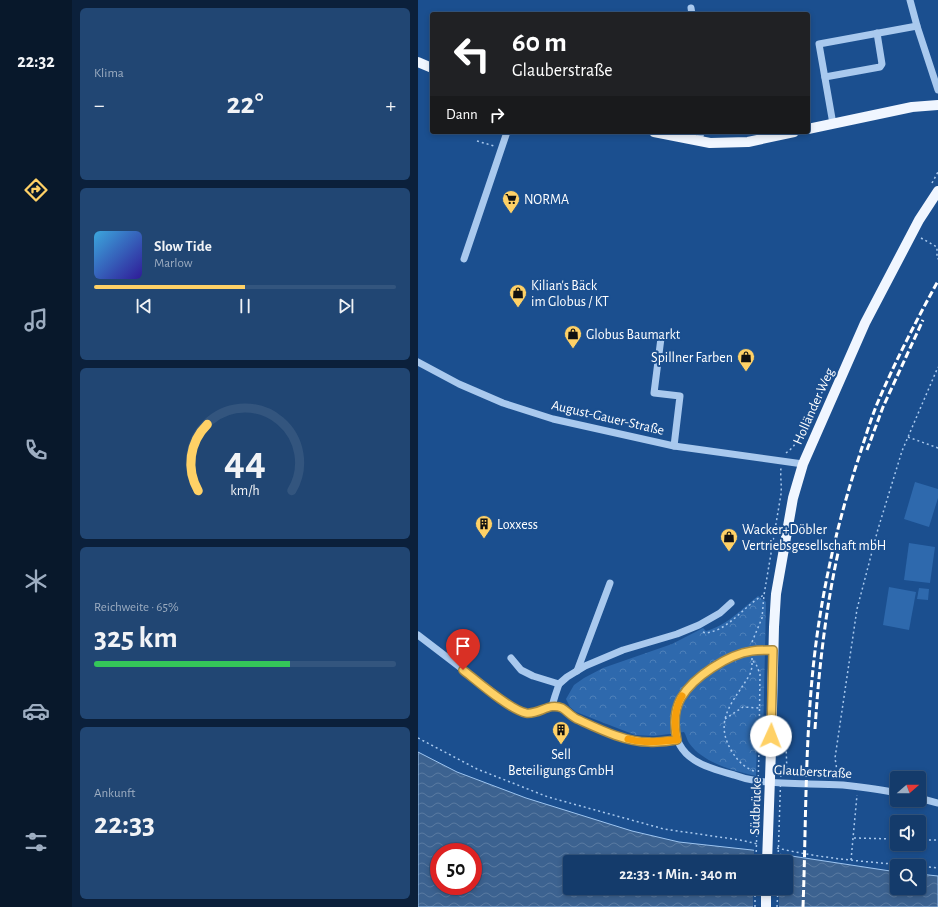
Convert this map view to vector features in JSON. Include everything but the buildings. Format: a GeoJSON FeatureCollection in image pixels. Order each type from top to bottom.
{"type":"FeatureCollection","features":[{"type":"Feature","properties":{"kind":"main road"},"geometry":{"type":"LineString","coordinates":[[418,62],[430,67]]}},
{"type":"Feature","properties":{"kind":"main road"},"geometry":{"type":"LineString","coordinates":[[810,129],[912,107],[938,105]]}},
{"type":"Feature","properties":{"kind":"main road"},"geometry":{"type":"LineString","coordinates":[[677,134],[700,136],[710,143],[748,142],[785,134]]}},
{"type":"Feature","properties":{"kind":"main road","name":"Holländer Weg"},"geometry":{"type":"LineString","coordinates":[[771,750],[773,650],[776,594],[793,498],[803,464],[865,323],[935,188]]}},
{"type":"Feature","properties":{"kind":"main road","name":"Südbrücke"},"geometry":{"type":"LineString","coordinates":[[767,855],[771,750]]}},
{"type":"Feature","properties":{"kind":"main road"},"geometry":{"type":"LineString","coordinates":[[766,895],[766,907]]}},
{"type":"Feature","properties":{"kind":"street"},"geometry":{"type":"LineString","coordinates":[[910,0],[938,90]]}},
{"type":"Feature","properties":{"kind":"street"},"geometry":{"type":"LineString","coordinates":[[833,124],[818,44],[917,26]]}},
{"type":"Feature","properties":{"kind":"street"},"geometry":{"type":"LineString","coordinates":[[825,77],[880,67],[882,64],[877,33]]}},
{"type":"Feature","properties":{"kind":"street"},"geometry":{"type":"LineString","coordinates":[[464,259],[506,134]]}},
{"type":"Feature","properties":{"kind":"street"},"geometry":{"type":"LineString","coordinates":[[661,338],[654,393],[680,396],[674,446]]}},
{"type":"Feature","properties":{"kind":"street","name":"August-Gauer-Straße"},"geometry":{"type":"LineString","coordinates":[[418,362],[459,384],[510,405],[553,419],[674,446],[803,464]]}},
{"type":"Feature","properties":{"kind":"street"},"geometry":{"type":"LineString","coordinates":[[577,671],[610,583]]}},
{"type":"Feature","properties":{"kind":"street"},"geometry":{"type":"LineString","coordinates":[[552,706],[559,684],[567,676],[623,650],[676,634],[699,625],[720,613],[731,603]]}},
{"type":"Feature","properties":{"kind":"street"},"geometry":{"type":"LineString","coordinates":[[418,635],[519,711],[527,713],[534,712],[552,706],[561,708],[575,718],[620,737],[636,741],[650,742],[677,740],[675,730],[677,708],[681,698],[688,688],[699,678],[732,657],[752,650],[773,650]]}},
{"type":"Feature","properties":{"kind":"street"},"geometry":{"type":"LineString","coordinates":[[511,658],[521,670],[559,684]]}},
{"type":"Feature","properties":{"kind":"street","name":"Glauberstraße"},"geometry":{"type":"LineString","coordinates":[[677,740],[689,757],[698,763],[725,773],[756,781],[842,785],[890,792]]}},
{"type":"Feature","properties":{"kind":"street"},"geometry":{"type":"LineString","coordinates":[[926,800],[938,803]]}},
{"type":"Feature","properties":{"kind":"path"},"geometry":{"type":"LineString","coordinates":[[477,141],[501,148]]}},
{"type":"Feature","properties":{"kind":"path"},"geometry":{"type":"LineString","coordinates":[[935,188],[938,172]]}},
{"type":"Feature","properties":{"kind":"path"},"geometry":{"type":"LineString","coordinates":[[912,232],[937,247],[938,259]]}},
{"type":"Feature","properties":{"kind":"path"},"geometry":{"type":"LineString","coordinates":[[842,785],[839,779],[835,758],[857,609],[878,528],[902,451],[938,367]]}},
{"type":"Feature","properties":{"kind":"path"},"geometry":{"type":"LineString","coordinates":[[761,774],[747,768],[735,757],[725,736],[725,719],[731,702],[751,672],[752,642],[762,618],[764,595],[781,494],[782,486],[780,474],[783,460],[787,452],[800,439],[834,368]]}},
{"type":"Feature","properties":{"kind":"path"},"geometry":{"type":"LineString","coordinates":[[908,437],[938,448]]}},
{"type":"Feature","properties":{"kind":"path"},"geometry":{"type":"LineString","coordinates":[[699,625],[703,632],[706,633],[717,630],[756,599],[764,595]]}},
{"type":"Feature","properties":{"kind":"path"},"geometry":{"type":"LineString","coordinates":[[752,661],[756,664],[760,674],[756,855]]}},
{"type":"Feature","properties":{"kind":"path"},"geometry":{"type":"LineString","coordinates":[[725,719],[743,707],[759,708]]}},
{"type":"Feature","properties":{"kind":"path"},"geometry":{"type":"LineString","coordinates":[[418,738],[477,768],[548,797],[664,829],[761,844]]}},
{"type":"Feature","properties":{"kind":"path"},"geometry":{"type":"LineString","coordinates":[[781,750],[783,742],[786,743],[787,776],[781,775]]}},
{"type":"Feature","properties":{"kind":"path"},"geometry":{"type":"LineString","coordinates":[[778,855],[781,766]]}},
{"type":"Feature","properties":{"kind":"path"},"geometry":{"type":"LineString","coordinates":[[851,860],[857,792]]}},
{"type":"Feature","properties":{"kind":"path"},"geometry":{"type":"LineString","coordinates":[[854,838],[890,839]]}},
{"type":"Feature","properties":{"kind":"path"},"geometry":{"type":"LineString","coordinates":[[926,840],[938,840]]}},
{"type":"Feature","properties":{"kind":"path"},"geometry":{"type":"LineString","coordinates":[[775,848],[818,856],[890,863]]}},
{"type":"Feature","properties":{"kind":"path"},"geometry":{"type":"LineString","coordinates":[[926,867],[938,868]]}},
{"type":"Feature","properties":{"kind":"path"},"geometry":{"type":"LineString","coordinates":[[755,907],[756,895]]}},
{"type":"Feature","properties":{"kind":"path"},"geometry":{"type":"LineString","coordinates":[[777,907],[778,895]]}},
{"type":"Feature","properties":{"kind":"green space"},"geometry":{"type":"Polygon","coordinates":[[[915,482],[938,489],[938,498],[929,527],[904,519],[915,482]]]}},
{"type":"Feature","properties":{"kind":"green space"},"geometry":{"type":"Polygon","coordinates":[[[909,543],[935,547],[930,583],[904,580],[909,543]]]}},
{"type":"Feature","properties":{"kind":"green space"},"geometry":{"type":"Polygon","coordinates":[[[889,587],[916,592],[909,630],[883,625],[889,587]]]}},
{"type":"Feature","properties":{"kind":"green space"},"geometry":{"type":"Polygon","coordinates":[[[919,588],[929,589],[928,600],[917,599],[919,588]]]}},
{"type":"Feature","properties":{"kind":"green space"},"geometry":{"type":"Polygon","coordinates":[[[758,596],[766,602],[763,740],[757,739],[756,776],[729,769],[702,756],[689,743],[684,732],[654,736],[635,735],[576,712],[570,707],[566,699],[574,685],[584,678],[603,668],[672,644],[703,628],[706,631],[713,629],[734,616],[758,596]]]}},
{"type":"Feature","properties":{"kind":"water"},"geometry":{"type":"Polygon","coordinates":[[[418,752],[457,772],[526,798],[632,831],[679,842],[785,855],[563,855],[563,895],[793,895],[793,856],[890,871],[890,895],[926,895],[926,875],[938,876],[938,907],[418,907],[418,752]]]}},
{"type":"Feature","properties":{"kind":"pier"},"geometry":{"type":"Polygon","coordinates":[[[754,849],[780,853],[780,855],[754,855],[754,849]]]}},
{"type":"Feature","properties":{"kind":"pier"},"geometry":{"type":"Polygon","coordinates":[[[753,895],[779,895],[779,907],[753,907],[753,895]]]}},
{"type":"Feature","properties":{"kind":"railway"},"geometry":{"type":"LineString","coordinates":[[803,907],[810,699],[816,643],[829,566],[848,491],[874,412],[898,357],[938,281]]}},
{"type":"Feature","properties":{"kind":"railway"},"geometry":{"type":"LineString","coordinates":[[867,450],[883,407],[923,320]]}},
{"type":"Feature","properties":{"kind":"railway"},"geometry":{"type":"LineString","coordinates":[[815,729],[824,636],[840,544]]}},
{"type":"Feature","properties":{"kind":"slow traffic"},"geometry":{"type":"LineString","coordinates":[[628,739],[650,742],[677,740],[675,720],[677,708],[682,696]]}},
{"type":"Feature","properties":{"kind":"place","name":"NORMA"},"geometry":{"type":"Point","coordinates":[511,214]}},
{"type":"Feature","properties":{"kind":"place","name":"Kilian's Bäck im Globus / KT"},"geometry":{"type":"Point","coordinates":[518,308]}},
{"type":"Feature","properties":{"kind":"place","name":"Globus Baumarkt"},"geometry":{"type":"Point","coordinates":[573,349]}},
{"type":"Feature","properties":{"kind":"place","name":"Spillner Farben"},"geometry":{"type":"Point","coordinates":[746,372]}},
{"type":"Feature","properties":{"kind":"place","name":"Loxxess"},"geometry":{"type":"Point","coordinates":[484,539]}},
{"type":"Feature","properties":{"kind":"place","name":"Wacker+Döbler Vertriebsgesellschaft mbH"},"geometry":{"type":"Point","coordinates":[729,552]}},
{"type":"Feature","properties":{"kind":"place","name":"Sell Beteiligungs GmbH"},"geometry":{"type":"Point","coordinates":[561,745]}},
{"type":"Feature","properties":{"kind":"route"},"geometry":{"type":"LineString","coordinates":[[463,670],[519,711],[527,713],[534,712],[552,706],[561,708],[575,718],[620,737],[636,741],[650,742],[677,740],[675,720],[677,708],[681,698],[688,688],[699,678],[719,664],[741,653],[752,650],[773,650],[771,736]]}}]}
